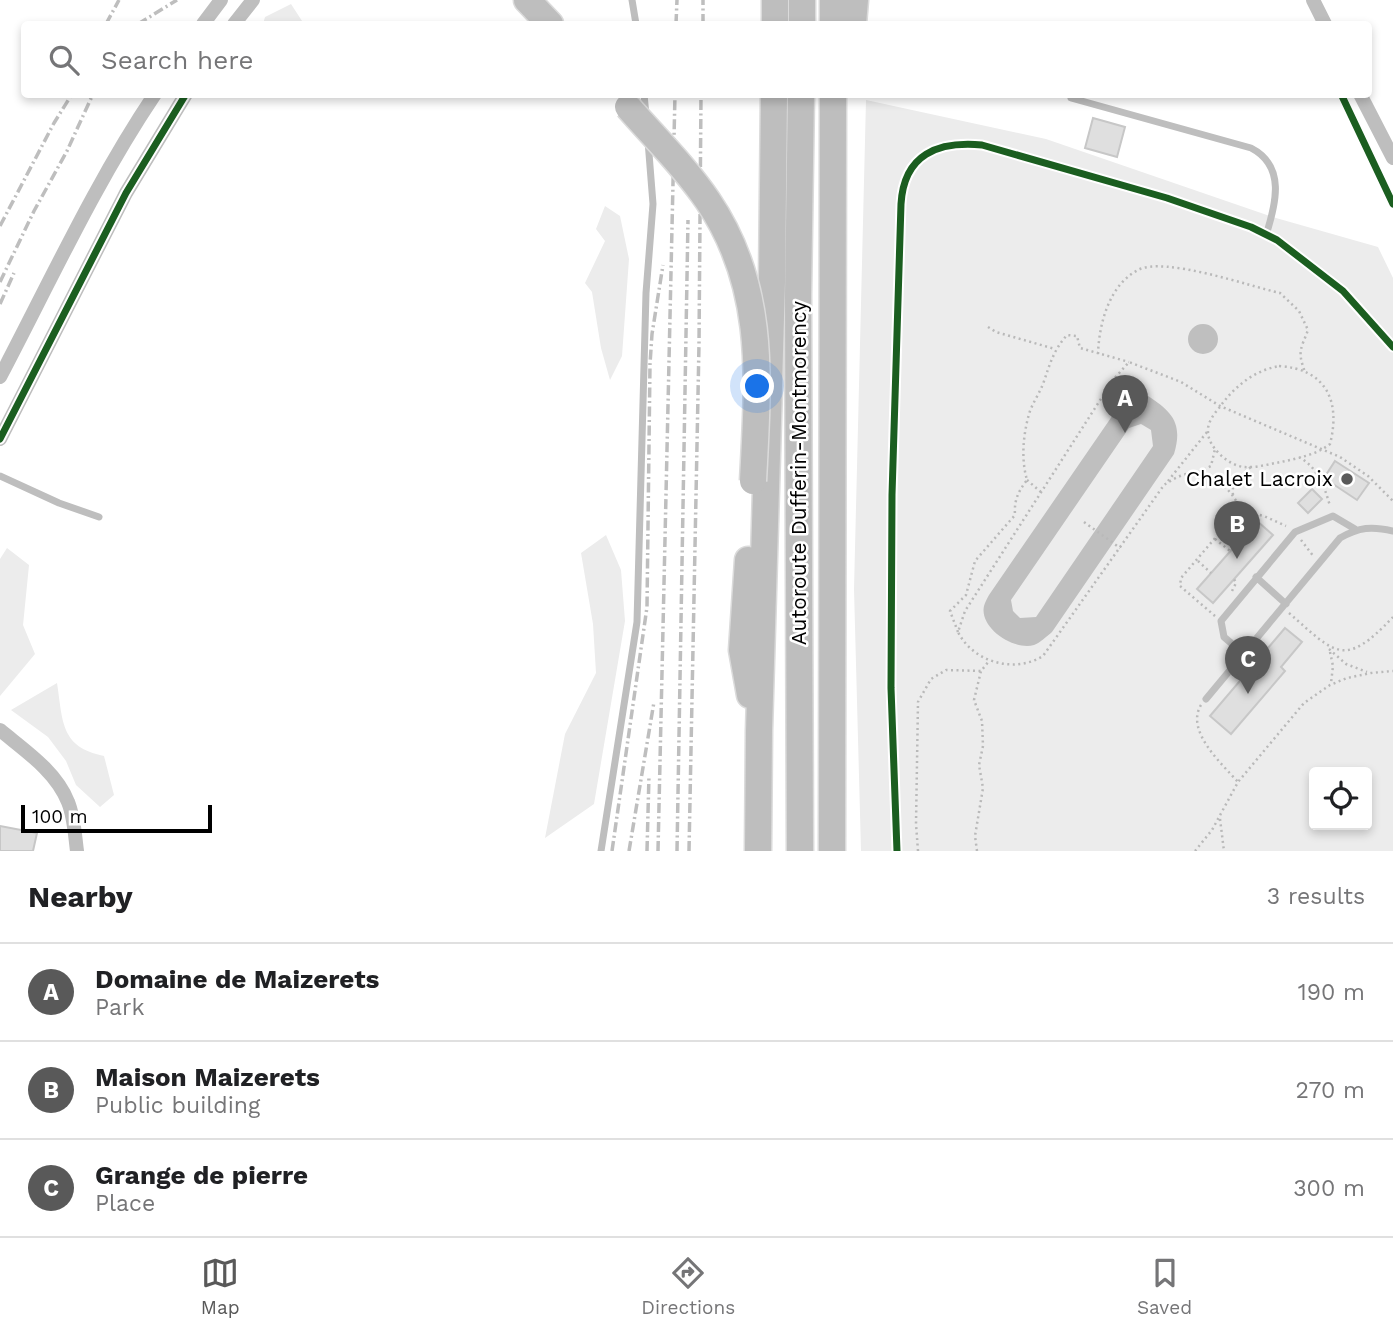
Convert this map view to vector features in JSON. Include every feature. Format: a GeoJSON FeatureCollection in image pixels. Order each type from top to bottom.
{"type":"FeatureCollection","features":[{"type":"Feature","properties":{"kind":"highway"},"geometry":{"type":"LineString","coordinates":[[527,0],[547,21]]}},
{"type":"Feature","properties":{"kind":"highway"},"geometry":{"type":"LineString","coordinates":[[775,0],[775,21]]}},
{"type":"Feature","properties":{"kind":"highway"},"geometry":{"type":"LineString","coordinates":[[802,0],[802,21]]}},
{"type":"Feature","properties":{"kind":"highway"},"geometry":{"type":"LineString","coordinates":[[833,0],[833,21]]}},
{"type":"Feature","properties":{"kind":"highway"},"geometry":{"type":"LineString","coordinates":[[853,21],[855,0]]}},
{"type":"Feature","properties":{"kind":"highway"},"geometry":{"type":"LineString","coordinates":[[619,98],[708,201],[739,258],[752,307],[758,358],[742,650],[746,681],[759,731]]}},
{"type":"Feature","properties":{"kind":"highway"},"geometry":{"type":"LineString","coordinates":[[758,851],[775,98]]}},
{"type":"Feature","properties":{"kind":"highway","name":"Autoroute Dufferin-Montmorency"},"geometry":{"type":"LineString","coordinates":[[800,851],[798,295],[801,98]]}},
{"type":"Feature","properties":{"kind":"highway","name":"Autoroute Dufferin-Montmorency"},"geometry":{"type":"LineString","coordinates":[[833,98],[833,842]]}},
{"type":"Feature","properties":{"kind":"highway"},"geometry":{"type":"LineString","coordinates":[[832,274],[848,156],[850,98]]}},
{"type":"Feature","properties":{"kind":"street"},"geometry":{"type":"LineString","coordinates":[[206,21],[221,0]]}},
{"type":"Feature","properties":{"kind":"street"},"geometry":{"type":"LineString","coordinates":[[236,21],[253,0]]}},
{"type":"Feature","properties":{"kind":"street"},"geometry":{"type":"LineString","coordinates":[[1313,0],[1324,21]]}},
{"type":"Feature","properties":{"kind":"street"},"geometry":{"type":"LineString","coordinates":[[0,377],[101,185],[152,98]]}},
{"type":"Feature","properties":{"kind":"street"},"geometry":{"type":"LineString","coordinates":[[0,439],[126,193],[184,98]]}},
{"type":"Feature","properties":{"kind":"street"},"geometry":{"type":"LineString","coordinates":[[1363,98],[1386,132],[1393,158]]}},
{"type":"Feature","properties":{"kind":"street"},"geometry":{"type":"LineString","coordinates":[[0,730],[35,759],[61,790],[68,802],[77,851]]}},
{"type":"Feature","properties":{"kind":"lane"},"geometry":{"type":"LineString","coordinates":[[632,0],[636,21]]}},
{"type":"Feature","properties":{"kind":"lane"},"geometry":{"type":"LineString","coordinates":[[601,851],[637,622],[646,293],[653,204],[644,98]]}},
{"type":"Feature","properties":{"kind":"lane"},"geometry":{"type":"LineString","coordinates":[[1071,98],[1262,153],[1273,168],[1275,178],[1275,209],[1266,235]]}},
{"type":"Feature","properties":{"kind":"lane"},"geometry":{"type":"LineString","coordinates":[[0,476],[59,503],[99,517]]}},
{"type":"Feature","properties":{"kind":"lane"},"geometry":{"type":"LineString","coordinates":[[1244,654],[1224,637],[1221,621],[1295,532],[1333,516],[1356,529]]}},
{"type":"Feature","properties":{"kind":"lane"},"geometry":{"type":"LineString","coordinates":[[1206,699],[1340,538],[1356,529],[1375,526],[1393,531]]}},
{"type":"Feature","properties":{"kind":"lane"},"geometry":{"type":"LineString","coordinates":[[1256,577],[1284,605]]}},
{"type":"Feature","properties":{"kind":"path"},"geometry":{"type":"LineString","coordinates":[[1098,354],[1103,318],[1123,282],[1139,269],[1167,266],[1280,293],[1291,302],[1308,330],[1299,353],[1305,372]]}},
{"type":"Feature","properties":{"kind":"path"},"geometry":{"type":"LineString","coordinates":[[988,327],[996,332],[1025,338],[1055,349]]}},
{"type":"Feature","properties":{"kind":"path"},"geometry":{"type":"LineString","coordinates":[[1042,493],[1027,480],[1023,466],[1024,441],[1030,412],[1055,349],[1067,335],[1077,336],[1080,348],[1129,362],[1181,382],[1220,406],[1340,457],[1368,477],[1393,501]]}},
{"type":"Feature","properties":{"kind":"path"},"geometry":{"type":"LineString","coordinates":[[958,632],[965,611],[1113,380],[1129,362]]}},
{"type":"Feature","properties":{"kind":"path"},"geometry":{"type":"LineString","coordinates":[[1027,480],[1014,502],[1014,515],[975,561],[966,595],[950,611],[962,640],[989,661],[1023,665],[1042,656],[1164,485],[1208,432],[1211,418],[1231,391],[1245,380],[1269,368],[1295,367],[1321,383],[1333,400],[1333,432],[1330,444],[1322,450],[1299,457],[1242,467],[1228,461],[1215,449],[1208,432]]}},
{"type":"Feature","properties":{"kind":"path"},"geometry":{"type":"LineString","coordinates":[[1164,485],[1173,479],[1211,466],[1215,449]]}},
{"type":"Feature","properties":{"kind":"path"},"geometry":{"type":"LineString","coordinates":[[1299,457],[1311,464],[1318,474],[1333,516]]}},
{"type":"Feature","properties":{"kind":"path"},"geometry":{"type":"LineString","coordinates":[[1234,498],[1232,488],[1251,467]]}},
{"type":"Feature","properties":{"kind":"path"},"geometry":{"type":"LineString","coordinates":[[1199,472],[1213,478],[1234,498],[1242,511],[1241,520],[1250,529]]}},
{"type":"Feature","properties":{"kind":"path"},"geometry":{"type":"LineString","coordinates":[[1221,621],[1180,586],[1181,578],[1239,510],[1277,521],[1295,532],[1313,555],[1316,567]]}},
{"type":"Feature","properties":{"kind":"path"},"geometry":{"type":"LineString","coordinates":[[1084,522],[1120,548]]}},
{"type":"Feature","properties":{"kind":"path"},"geometry":{"type":"LineString","coordinates":[[1215,539],[1230,551]]}},
{"type":"Feature","properties":{"kind":"path"},"geometry":{"type":"LineString","coordinates":[[1197,560],[1212,572]]}},
{"type":"Feature","properties":{"kind":"path"},"geometry":{"type":"LineString","coordinates":[[1284,605],[1346,664],[1370,673]]}},
{"type":"Feature","properties":{"kind":"path"},"geometry":{"type":"LineString","coordinates":[[1329,649],[1349,649],[1370,641],[1393,617]]}},
{"type":"Feature","properties":{"kind":"path"},"geometry":{"type":"LineString","coordinates":[[1329,649],[1333,666],[1330,685]]}},
{"type":"Feature","properties":{"kind":"path"},"geometry":{"type":"LineString","coordinates":[[977,851],[975,836],[983,788],[979,765],[983,746],[982,721],[974,700],[981,671],[989,661]]}},
{"type":"Feature","properties":{"kind":"path"},"geometry":{"type":"LineString","coordinates":[[918,851],[918,702],[931,679],[946,670],[981,671]]}},
{"type":"Feature","properties":{"kind":"path"},"geometry":{"type":"LineString","coordinates":[[1195,851],[1220,817],[1238,782],[1304,703],[1330,685],[1370,673],[1393,671]]}},
{"type":"Feature","properties":{"kind":"path"},"geometry":{"type":"LineString","coordinates":[[1206,699],[1196,716],[1203,738],[1213,754],[1238,782]]}},
{"type":"Feature","properties":{"kind":"path"},"geometry":{"type":"LineString","coordinates":[[1220,817],[1224,851]]}},
{"type":"Feature","properties":{"kind":"shaded area"},"geometry":{"type":"Polygon","coordinates":[[[291,4],[302,21],[264,21],[265,17],[291,4]]]}},
{"type":"Feature","properties":{"kind":"shaded area"},"geometry":{"type":"Polygon","coordinates":[[[866,100],[1046,139],[1276,218],[1378,247],[1393,278],[1393,851],[861,851],[854,589],[866,100]]]}},
{"type":"Feature","properties":{"kind":"shaded area"},"geometry":{"type":"Polygon","coordinates":[[[605,206],[620,216],[629,259],[622,356],[610,380],[601,348],[592,292],[585,283],[605,241],[596,229],[605,206]]]}},
{"type":"Feature","properties":{"kind":"shaded area"},"geometry":{"type":"Polygon","coordinates":[[[1203,324],[1209,325],[1217,333],[1217,345],[1209,353],[1203,354],[1197,353],[1189,345],[1188,339],[1189,333],[1197,325],[1203,324]]]}},
{"type":"Feature","properties":{"kind":"shaded area"},"geometry":{"type":"Polygon","coordinates":[[[1148,396],[1170,413],[1177,435],[1174,454],[1052,632],[1034,645],[1017,645],[1008,641],[992,630],[987,622],[984,614],[986,600],[1117,409],[1127,401],[1148,396]],[[1141,424],[1129,428],[1011,600],[1013,611],[1020,618],[1036,617],[1153,446],[1151,430],[1141,424]]]}},
{"type":"Feature","properties":{"kind":"shaded area"},"geometry":{"type":"Polygon","coordinates":[[[606,535],[621,570],[625,621],[594,804],[545,838],[565,734],[596,673],[593,624],[581,553],[606,535]]]}},
{"type":"Feature","properties":{"kind":"shaded area"},"geometry":{"type":"Polygon","coordinates":[[[7,548],[29,565],[23,625],[35,654],[0,696],[0,559],[7,548]]]}},
{"type":"Feature","properties":{"kind":"shaded area"},"geometry":{"type":"Polygon","coordinates":[[[57,683],[63,720],[71,739],[90,752],[104,756],[114,795],[100,807],[76,785],[66,761],[48,737],[11,710],[57,683]]]}},
{"type":"Feature","properties":{"kind":"building"},"geometry":{"type":"Polygon","coordinates":[[[1093,118],[1125,127],[1117,157],[1085,148],[1093,118]]]}},
{"type":"Feature","properties":{"kind":"building","name":"Chalet Lacroix"},"geometry":{"type":"Polygon","coordinates":[[[1335,461],[1369,483],[1357,500],[1324,478],[1335,461]]]}},
{"type":"Feature","properties":{"kind":"building"},"geometry":{"type":"Polygon","coordinates":[[[1312,489],[1322,499],[1308,513],[1298,503],[1312,489]]]}},
{"type":"Feature","properties":{"kind":"building"},"geometry":{"type":"Polygon","coordinates":[[[1257,521],[1273,535],[1213,603],[1197,589],[1257,521]]]}},
{"type":"Feature","properties":{"kind":"building"},"geometry":{"type":"Polygon","coordinates":[[[1285,628],[1302,642],[1281,667],[1285,671],[1231,734],[1210,716],[1285,628]]]}},
{"type":"Feature","properties":{"kind":"building"},"geometry":{"type":"Polygon","coordinates":[[[0,826],[37,833],[33,851],[0,851],[0,826]]]}},
{"type":"Feature","properties":{"kind":"railway"},"geometry":{"type":"LineString","coordinates":[[108,21],[119,0]]}},
{"type":"Feature","properties":{"kind":"railway"},"geometry":{"type":"LineString","coordinates":[[143,21],[177,0]]}},
{"type":"Feature","properties":{"kind":"railway"},"geometry":{"type":"LineString","coordinates":[[676,21],[677,0]]}},
{"type":"Feature","properties":{"kind":"railway"},"geometry":{"type":"LineString","coordinates":[[703,0],[703,21]]}},
{"type":"Feature","properties":{"kind":"railway"},"geometry":{"type":"LineString","coordinates":[[0,226],[70,98]]}},
{"type":"Feature","properties":{"kind":"railway"},"geometry":{"type":"LineString","coordinates":[[0,282],[91,98]]}},
{"type":"Feature","properties":{"kind":"railway"},"geometry":{"type":"LineString","coordinates":[[658,851],[675,98]]}},
{"type":"Feature","properties":{"kind":"railway"},"geometry":{"type":"LineString","coordinates":[[689,851],[701,98]]}},
{"type":"Feature","properties":{"kind":"railway"},"geometry":{"type":"LineString","coordinates":[[677,851],[688,220]]}},
{"type":"Feature","properties":{"kind":"railway"},"geometry":{"type":"LineString","coordinates":[[612,851],[647,607],[650,364],[663,265]]}},
{"type":"Feature","properties":{"kind":"railway"},"geometry":{"type":"LineString","coordinates":[[0,304],[14,273]]}},
{"type":"Feature","properties":{"kind":"railway"},"geometry":{"type":"LineString","coordinates":[[629,851],[654,702]]}},
{"type":"Feature","properties":{"kind":"railway"},"geometry":{"type":"LineString","coordinates":[[647,851],[649,775]]}},
{"type":"Feature","properties":{"kind":"cycle path"},"geometry":{"type":"LineString","coordinates":[[0,439],[126,193],[184,98]]}},
{"type":"Feature","properties":{"kind":"cycle path"},"geometry":{"type":"LineString","coordinates":[[1343,98],[1393,204]]}},
{"type":"Feature","properties":{"kind":"cycle path"},"geometry":{"type":"LineString","coordinates":[[897,851],[891,688],[892,495],[901,204],[904,187],[916,162],[938,149],[966,144],[982,145],[1167,198],[1251,227],[1277,240],[1343,291],[1393,347]]}},
{"type":"Feature","properties":{"kind":"place","name":"Domaine de Maizerets"},"geometry":{"type":"Point","coordinates":[1125,433]}},
{"type":"Feature","properties":{"kind":"place","name":"Chalet Lacroix"},"geometry":{"type":"Point","coordinates":[1347,479]}},
{"type":"Feature","properties":{"kind":"place","name":"Maison Maizerets"},"geometry":{"type":"Point","coordinates":[1237,559]}},
{"type":"Feature","properties":{"kind":"place","name":"Grange de pierre"},"geometry":{"type":"Point","coordinates":[1248,694]}}]}
